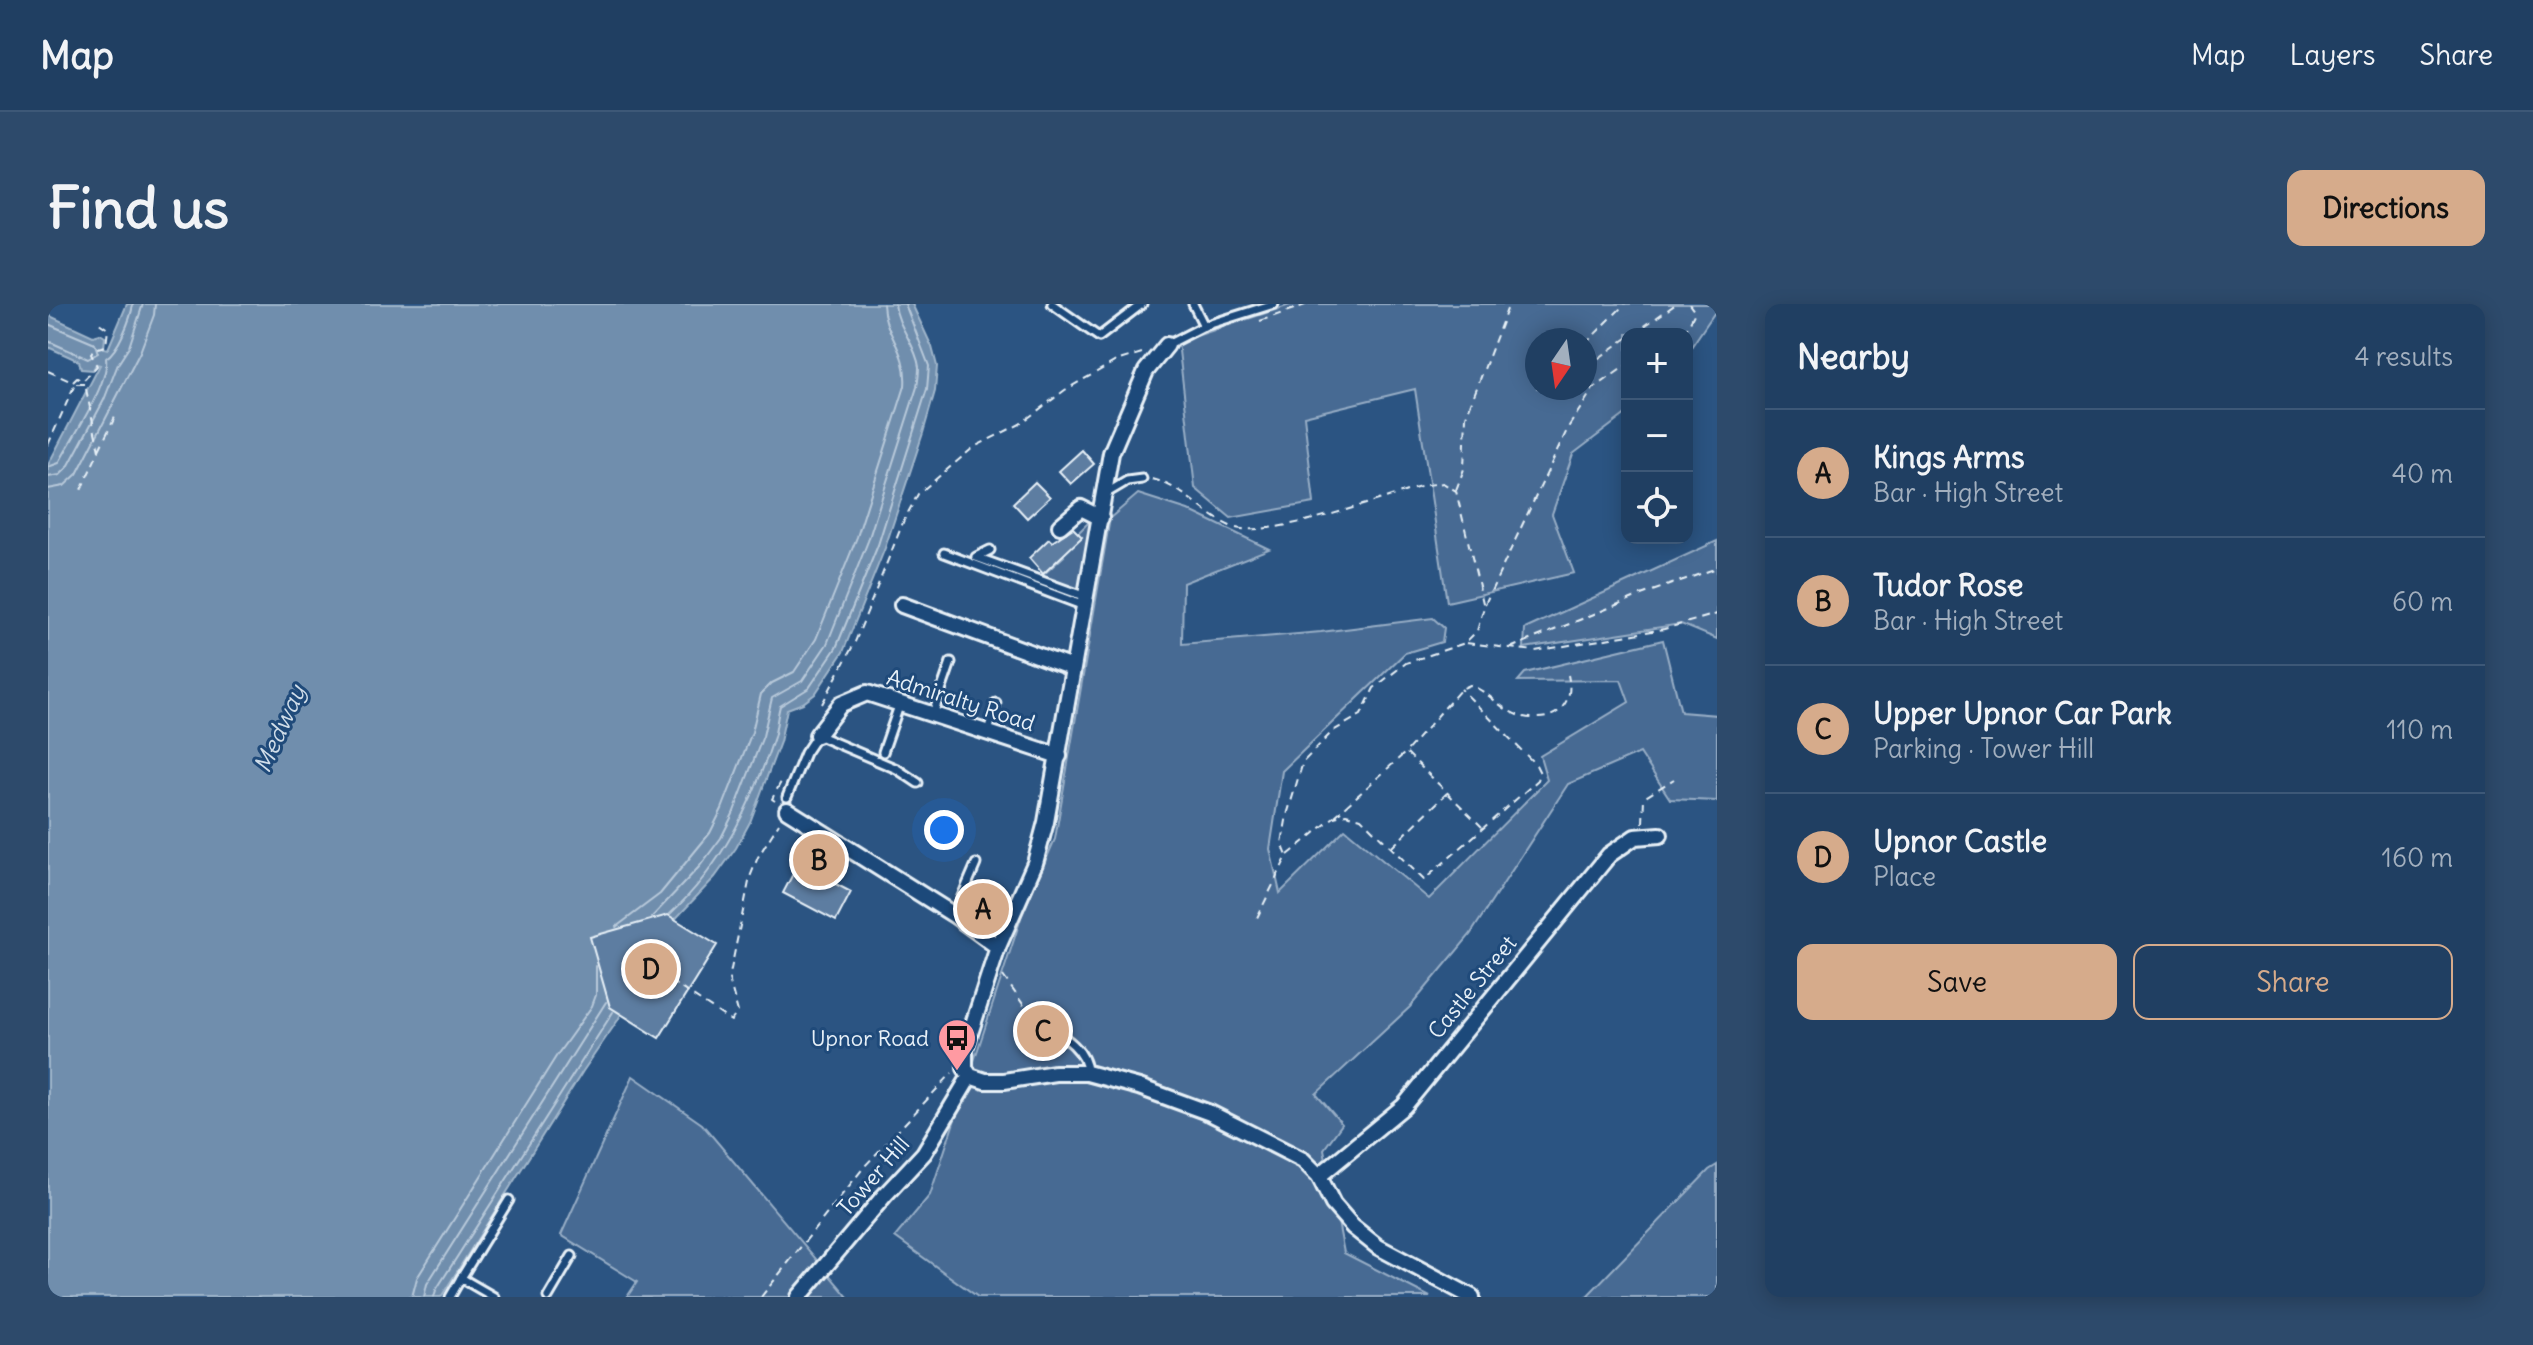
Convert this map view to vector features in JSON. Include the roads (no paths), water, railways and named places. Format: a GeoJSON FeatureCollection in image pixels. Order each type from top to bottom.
{"type":"FeatureCollection","features":[{"type":"Feature","properties":{"kind":"street"},"geometry":{"type":"LineString","coordinates":[[1167,345],[1146,371],[1111,453],[1059,756],[1035,863],[996,954],[965,1049],[965,1068],[970,1076],[985,1081],[1055,1073],[1087,1073],[1139,1087],[1210,1113],[1303,1160],[1319,1176],[1333,1204],[1353,1227],[1378,1247],[1472,1297]]}},
{"type":"Feature","properties":{"kind":"street"},"geometry":{"type":"LineString","coordinates":[[1060,526],[1081,508],[1101,518]]}},
{"type":"Feature","properties":{"kind":"street"},"geometry":{"type":"LineString","coordinates":[[902,605],[1072,668]]}},
{"type":"Feature","properties":{"kind":"street","name":"Admiralty Road"},"geometry":{"type":"LineString","coordinates":[[817,735],[841,704],[867,693],[1059,756]]}},
{"type":"Feature","properties":{"kind":"street"},"geometry":{"type":"LineString","coordinates":[[787,804],[954,915],[996,954]]}},
{"type":"Feature","properties":{"kind":"street","name":"Castle Street"},"geometry":{"type":"LineString","coordinates":[[1319,1176],[1404,1106],[1609,855],[1635,837],[1660,835]]}},
{"type":"Feature","properties":{"kind":"street","name":"Tower Hill"},"geometry":{"type":"LineString","coordinates":[[799,1297],[924,1153],[970,1076]]}},
{"type":"Feature","properties":{"kind":"lane"},"geometry":{"type":"LineString","coordinates":[[1052,304],[1099,337],[1142,304]]}},
{"type":"Feature","properties":{"kind":"lane"},"geometry":{"type":"LineString","coordinates":[[1193,304],[1204,326]]}},
{"type":"Feature","properties":{"kind":"lane"},"geometry":{"type":"LineString","coordinates":[[1167,345],[1204,326],[1274,304]]}},
{"type":"Feature","properties":{"kind":"lane"},"geometry":{"type":"LineString","coordinates":[[1105,494],[1127,481],[1142,479]]}},
{"type":"Feature","properties":{"kind":"lane"},"geometry":{"type":"LineString","coordinates":[[990,550],[976,557],[1085,602]]}},
{"type":"Feature","properties":{"kind":"lane"},"geometry":{"type":"LineString","coordinates":[[944,553],[1085,602]]}},
{"type":"Feature","properties":{"kind":"lane"},"geometry":{"type":"LineString","coordinates":[[933,714],[951,662]]}},
{"type":"Feature","properties":{"kind":"lane"},"geometry":{"type":"LineString","coordinates":[[883,752],[900,703]]}},
{"type":"Feature","properties":{"kind":"lane"},"geometry":{"type":"LineString","coordinates":[[988,732],[996,703]]}},
{"type":"Feature","properties":{"kind":"lane"},"geometry":{"type":"LineString","coordinates":[[787,804],[805,753],[817,735],[897,769],[918,783]]}},
{"type":"Feature","properties":{"kind":"lane"},"geometry":{"type":"LineString","coordinates":[[954,915],[976,864]]}},
{"type":"Feature","properties":{"kind":"lane"},"geometry":{"type":"LineString","coordinates":[[1031,1015],[1079,1049],[1087,1062],[1087,1073]]}},
{"type":"Feature","properties":{"kind":"lane"},"geometry":{"type":"LineString","coordinates":[[450,1297],[509,1200]]}},
{"type":"Feature","properties":{"kind":"lane"},"geometry":{"type":"LineString","coordinates":[[548,1297],[572,1256]]}},
{"type":"Feature","properties":{"kind":"lane"},"geometry":{"type":"LineString","coordinates":[[461,1278],[494,1297]]}},
{"type":"Feature","properties":{"kind":"water","name":"Medway"},"geometry":{"type":"Polygon","coordinates":[[[127,304],[912,304],[932,347],[937,366],[935,391],[923,433],[885,548],[843,652],[815,694],[787,709],[780,742],[750,822],[736,848],[715,877],[665,930],[618,1020],[441,1297],[48,1297],[48,465],[100,365],[96,364],[93,370],[81,369],[79,361],[48,347],[48,315],[93,336],[100,334],[105,337],[104,348],[108,349],[127,304]]]}},
{"type":"Feature","properties":{"kind":"place","name":"Tudor Rose"},"geometry":{"type":"Point","coordinates":[819,860]}},
{"type":"Feature","properties":{"kind":"place","name":"Kings Arms"},"geometry":{"type":"Point","coordinates":[983,909]}},
{"type":"Feature","properties":{"kind":"place","name":"Upnor Castle"},"geometry":{"type":"Point","coordinates":[651,969]}},
{"type":"Feature","properties":{"kind":"place","name":"Upper Upnor Car Park"},"geometry":{"type":"Point","coordinates":[1043,1031]}},
{"type":"Feature","properties":{"kind":"place","name":"Upnor Road"},"geometry":{"type":"Point","coordinates":[957,1072]}}]}
